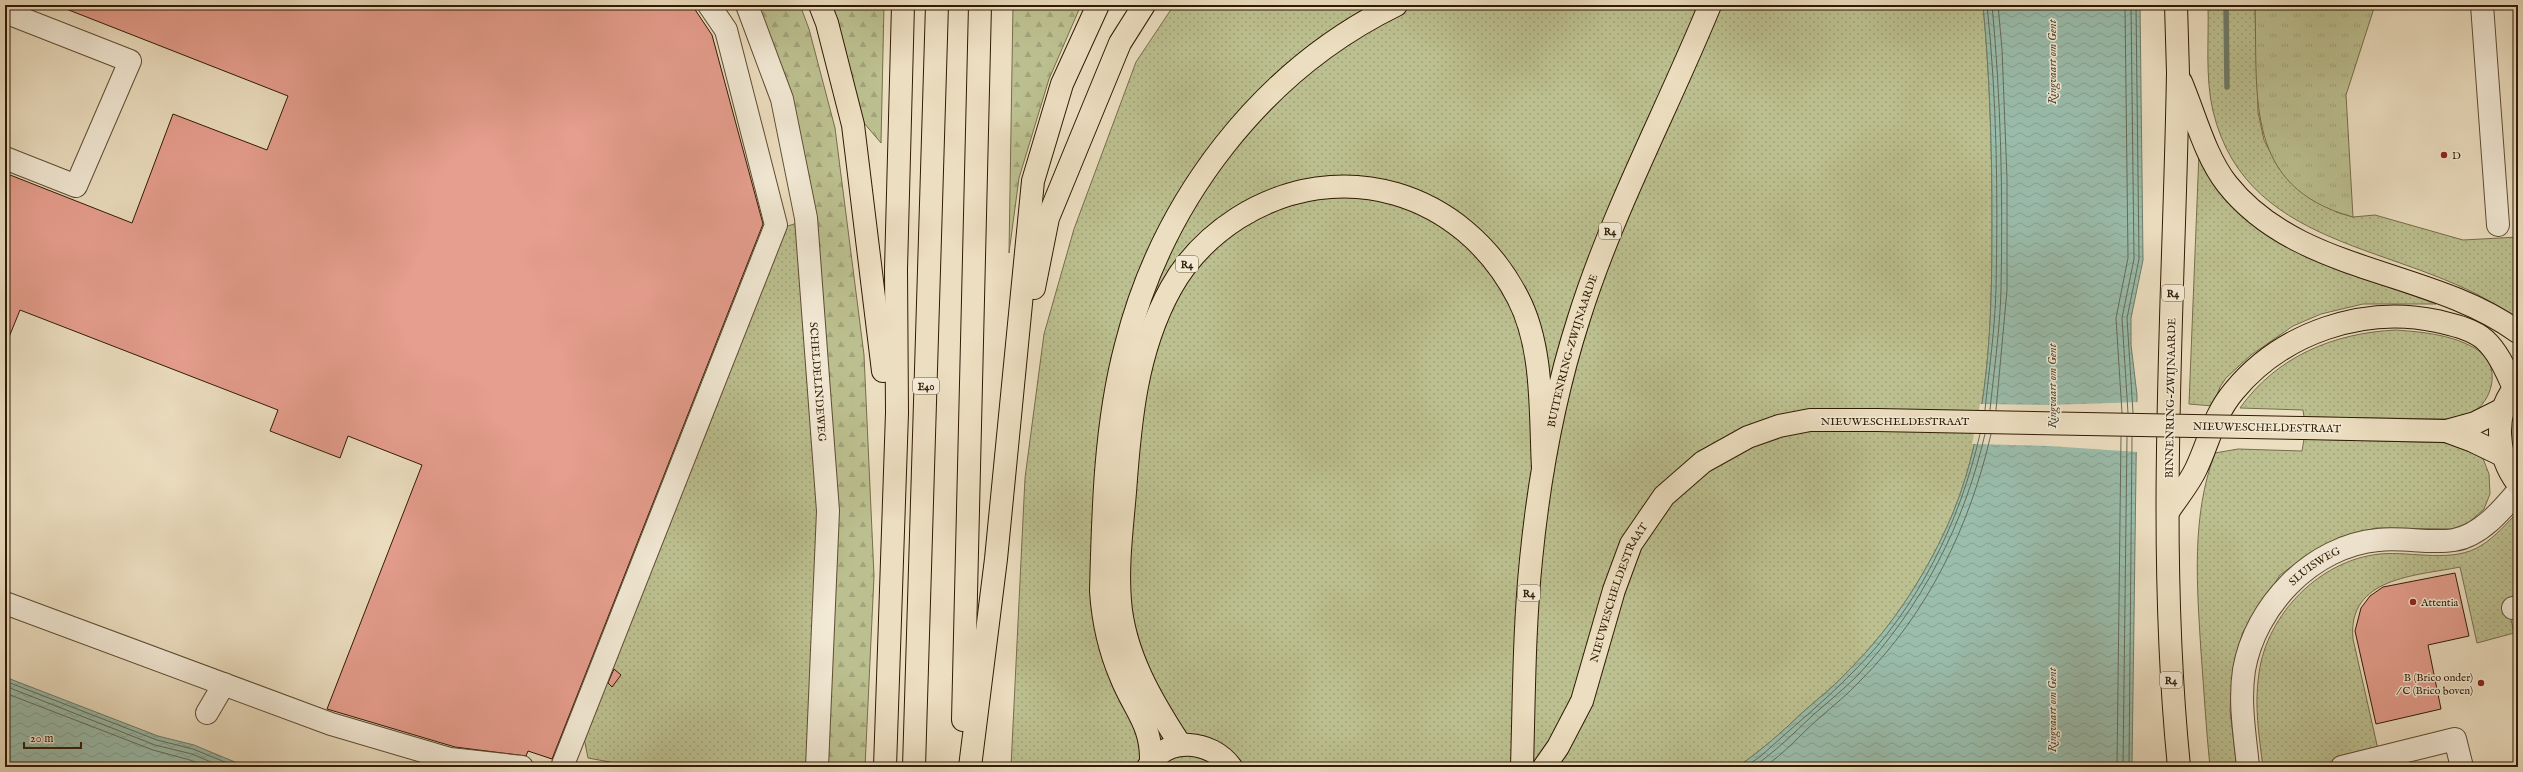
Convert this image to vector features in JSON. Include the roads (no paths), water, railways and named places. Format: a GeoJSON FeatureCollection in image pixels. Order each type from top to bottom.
{"type":"FeatureCollection","features":[{"type":"Feature","properties":{"kind":"main road"},"geometry":{"type":"LineString","coordinates":[[820,5],[827,23],[853,125],[871,260],[883,354],[893,576]]}},
{"type":"Feature","properties":{"kind":"main road"},"geometry":{"type":"LineString","coordinates":[[886,767],[897,413],[896,270],[903,5]]}},
{"type":"Feature","properties":{"kind":"main road","name":"E40"},"geometry":{"type":"LineString","coordinates":[[914,767],[937,5]]}},
{"type":"Feature","properties":{"kind":"main road"},"geometry":{"type":"LineString","coordinates":[[962,767],[980,5]]}},
{"type":"Feature","properties":{"kind":"main road"},"geometry":{"type":"LineString","coordinates":[[970,767],[1014,385],[1033,181],[1062,84],[1098,5]]}},
{"type":"Feature","properties":{"kind":"main road"},"geometry":{"type":"LineString","coordinates":[[1014,385],[1048,218],[1120,43],[1144,5]]}},
{"type":"Feature","properties":{"kind":"main road"},"geometry":{"type":"LineString","coordinates":[[1149,764],[1151,744],[1147,728],[1121,678],[1111,652],[1103,621],[1101,591],[1108,454],[1114,405],[1125,346],[1140,293],[1161,246],[1188,196],[1217,154],[1257,106],[1297,70],[1396,5]]}},
{"type":"Feature","properties":{"kind":"main road","name":"BUITENRING-ZWIJNAARDE"},"geometry":{"type":"LineString","coordinates":[[1522,767],[1531,560],[1543,468],[1553,411],[1578,319],[1604,245],[1710,5]]}},
{"type":"Feature","properties":{"kind":"main road","name":"BINNENRING-ZWIJNAARDE"},"geometry":{"type":"LineString","coordinates":[[2176,5],[2178,74],[2168,512],[2170,665],[2179,767]]}},
{"type":"Feature","properties":{"kind":"main road","name":"R4"},"geometry":{"type":"LineString","coordinates":[[2178,74],[2216,166],[2227,184],[2250,210],[2275,228],[2312,247],[2481,310],[2518,332]]}},
{"type":"Feature","properties":{"kind":"main road","name":"R4"},"geometry":{"type":"LineString","coordinates":[[1180,744],[1158,710],[1141,676],[1125,631],[1120,601],[1120,561],[1127,456],[1137,378],[1151,332],[1171,288],[1193,255],[1220,229],[1256,207],[1290,193],[1326,186],[1366,187],[1402,196],[1434,208],[1467,231],[1497,263],[1519,299],[1529,326],[1536,360],[1543,468]]}},
{"type":"Feature","properties":{"kind":"main road"},"geometry":{"type":"LineString","coordinates":[[2168,512],[2196,470],[2210,428],[2233,392],[2255,369],[2270,357],[2299,339],[2332,326],[2352,320],[2390,316],[2421,318],[2458,326],[2483,338],[2496,351],[2516,386],[2503,409],[2499,432],[2502,455],[2510,472],[2518,484]]}},
{"type":"Feature","properties":{"kind":"main road","name":"NIEUWESCHELDESTRAAT"},"geometry":{"type":"LineString","coordinates":[[2446,432],[2475,423],[2503,409]]}},
{"type":"Feature","properties":{"kind":"main road","name":"NIEUWESCHELDESTRAAT"},"geometry":{"type":"LineString","coordinates":[[1544,767],[1558,747],[1582,700],[1614,590],[1631,544],[1664,496],[1703,462],[1748,437],[1779,426],[1810,420],[1877,420],[2446,432],[2474,441],[2502,455]]}},
{"type":"Feature","properties":{"kind":"main road"},"geometry":{"type":"LineString","coordinates":[[1149,764],[1164,751],[1180,744],[1196,744],[1211,748],[1224,758],[1231,767]]}},
{"type":"Feature","properties":{"kind":"street"},"geometry":{"type":"LineString","coordinates":[[562,767],[776,225],[726,30],[709,5]]}},
{"type":"Feature","properties":{"kind":"street","name":"SCHELDELINDEWEG"},"geometry":{"type":"LineString","coordinates":[[747,5],[782,99],[806,218],[828,511],[817,767]]}},
{"type":"Feature","properties":{"kind":"street"},"geometry":{"type":"LineString","coordinates":[[2482,5],[2498,225]]}},
{"type":"Feature","properties":{"kind":"street"},"geometry":{"type":"LineString","coordinates":[[5,12],[130,61],[76,186],[5,158]]}},
{"type":"Feature","properties":{"kind":"street","name":"SLUISWEG"},"geometry":{"type":"LineString","coordinates":[[2248,767],[2242,710],[2244,670],[2254,637],[2288,583],[2316,563],[2345,548],[2378,540],[2454,540],[2474,533],[2518,491]]}},
{"type":"Feature","properties":{"kind":"street"},"geometry":{"type":"LineString","coordinates":[[5,603],[331,724],[450,759],[522,767]]}},
{"type":"Feature","properties":{"kind":"street"},"geometry":{"type":"LineString","coordinates":[[207,713],[224,684]]}},
{"type":"Feature","properties":{"kind":"street"},"geometry":{"type":"LineString","coordinates":[[2342,767],[2455,739],[2462,767]]}},
{"type":"Feature","properties":{"kind":"water","name":"Ringvaart om Gent"},"geometry":{"type":"Polygon","coordinates":[[[1983,5],[2140,5],[2143,260],[2131,318],[2131,345],[2137,395],[2132,767],[1737,767],[1771,741],[1845,675],[1896,615],[1933,555],[1953,513],[1965,478],[1975,443],[1982,407],[1991,296],[1991,141],[1989,86],[1983,5]]]}},
{"type":"Feature","properties":{"kind":"water"},"geometry":{"type":"Polygon","coordinates":[[[5,677],[158,736],[194,745],[247,767],[5,767],[5,677]]]}},
{"type":"Feature","properties":{"kind":"waterway"},"geometry":{"type":"LineString","coordinates":[[2226,5],[2227,87]]}},
{"type":"Feature","properties":{"kind":"place","name":"D"},"geometry":{"type":"Point","coordinates":[2444,155]}},
{"type":"Feature","properties":{"kind":"place","name":"Attentia"},"geometry":{"type":"Point","coordinates":[2413,602]}},
{"type":"Feature","properties":{"kind":"place","name":"B (Brico onder) / C (Brico boven)"},"geometry":{"type":"Point","coordinates":[2481,683]}}]}
